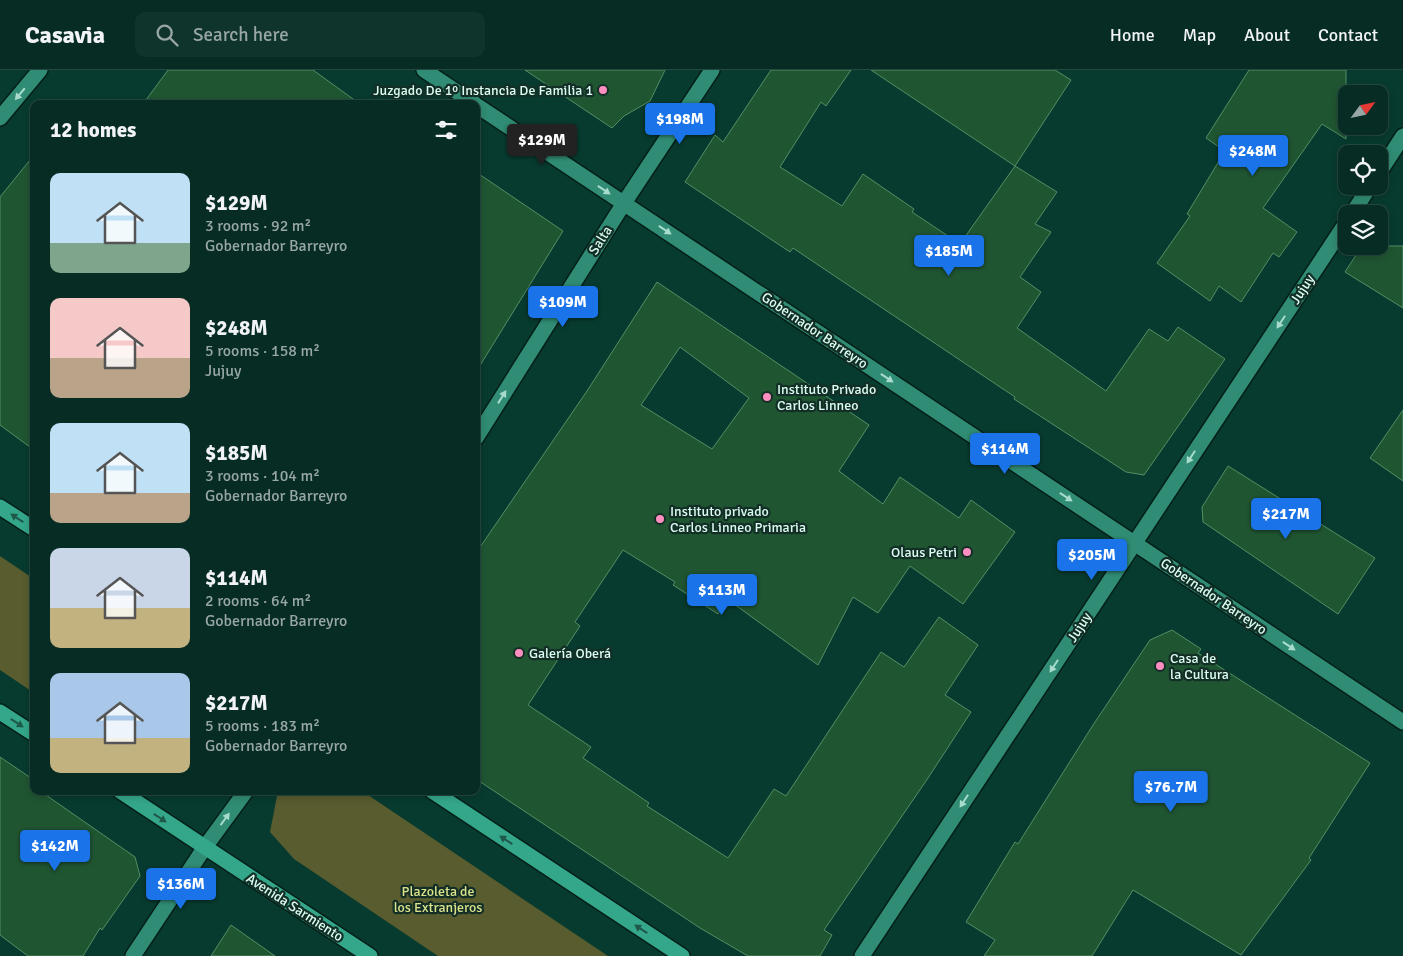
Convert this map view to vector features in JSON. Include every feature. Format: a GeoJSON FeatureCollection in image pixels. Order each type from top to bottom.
{"type":"FeatureCollection","features":[{"type":"Feature","properties":{"kind":"main road"},"geometry":{"type":"LineString","coordinates":[[0,506],[30,526]]}},
{"type":"Feature","properties":{"kind":"main road"},"geometry":{"type":"LineString","coordinates":[[0,712],[30,731]]}},
{"type":"Feature","properties":{"kind":"main road","name":"Avenida Sarmiento"},"geometry":{"type":"LineString","coordinates":[[126,795],[370,956]]}},
{"type":"Feature","properties":{"kind":"main road"},"geometry":{"type":"LineString","coordinates":[[438,795],[682,956]]}},
{"type":"Feature","properties":{"kind":"street"},"geometry":{"type":"LineString","coordinates":[[0,118],[40,70]]}},
{"type":"Feature","properties":{"kind":"street","name":"Gobernador Barreyro"},"geometry":{"type":"LineString","coordinates":[[424,70],[470,100]]}},
{"type":"Feature","properties":{"kind":"street","name":"Salta"},"geometry":{"type":"LineString","coordinates":[[480,432],[624,203],[712,70]]}},
{"type":"Feature","properties":{"kind":"street","name":"Gobernador Barreyro"},"geometry":{"type":"LineString","coordinates":[[480,107],[1403,722]]}},
{"type":"Feature","properties":{"kind":"street"},"geometry":{"type":"LineString","coordinates":[[1388,159],[1403,136]]}},
{"type":"Feature","properties":{"kind":"street","name":"Jujuy"},"geometry":{"type":"LineString","coordinates":[[862,956],[1338,234]]}},
{"type":"Feature","properties":{"kind":"street"},"geometry":{"type":"LineString","coordinates":[[133,956],[205,847],[243,795]]}},
{"type":"Feature","properties":{"kind":"green space"},"geometry":{"type":"Polygon","coordinates":[[[0,556],[30,576],[30,690],[0,670],[0,556]]]}},
{"type":"Feature","properties":{"kind":"green space","name":"Plazoleta de los Extranjeros"},"geometry":{"type":"Polygon","coordinates":[[[368,795],[608,956],[438,956],[294,859],[270,832],[277,796],[368,795]]]}},
{"type":"Feature","properties":{"kind":"building"},"geometry":{"type":"Polygon","coordinates":[[[168,70],[313,70],[354,100],[146,100],[168,70]]]}},
{"type":"Feature","properties":{"kind":"building"},"geometry":{"type":"Polygon","coordinates":[[[525,70],[665,70],[650,101],[624,116],[612,128],[525,70]]]}},
{"type":"Feature","properties":{"kind":"building"},"geometry":{"type":"Polygon","coordinates":[[[771,70],[851,70],[826,106],[821,102],[780,167],[842,206],[863,174],[914,209],[912,212],[960,244],[1015,166],[1057,192],[1035,224],[1051,232],[1020,277],[1041,292],[1017,328],[1106,391],[1149,329],[1168,341],[1178,327],[1225,359],[1144,475],[1126,472],[1014,399],[1015,397],[793,248],[790,252],[685,182],[715,135],[723,142],[771,70]]]}},
{"type":"Feature","properties":{"kind":"building"},"geometry":{"type":"Polygon","coordinates":[[[871,70],[1055,70],[1071,80],[1015,166],[871,70]]]}},
{"type":"Feature","properties":{"kind":"building"},"geometry":{"type":"Polygon","coordinates":[[[1249,70],[1346,70],[1346,85],[1338,85],[1338,134],[1322,124],[1263,208],[1297,232],[1279,257],[1273,253],[1241,302],[1219,286],[1210,301],[1157,263],[1190,216],[1187,214],[1225,151],[1206,138],[1249,70]]]}},
{"type":"Feature","properties":{"kind":"building"},"geometry":{"type":"Polygon","coordinates":[[[30,160],[30,447],[0,425],[0,197],[30,160]]]}},
{"type":"Feature","properties":{"kind":"building"},"geometry":{"type":"Polygon","coordinates":[[[480,175],[563,231],[480,366],[480,175]]]}},
{"type":"Feature","properties":{"kind":"building"},"geometry":{"type":"Polygon","coordinates":[[[1388,246],[1403,246],[1403,308],[1345,272],[1356,255],[1388,255],[1388,246]]]}},
{"type":"Feature","properties":{"kind":"building"},"geometry":{"type":"Polygon","coordinates":[[[657,282],[869,425],[839,471],[883,504],[900,477],[959,518],[971,500],[1015,532],[963,604],[910,566],[878,613],[853,597],[818,665],[727,599],[718,614],[673,585],[675,582],[623,550],[575,622],[580,626],[528,705],[591,747],[583,758],[649,803],[647,806],[728,858],[774,789],[786,796],[881,652],[904,667],[939,617],[978,645],[945,695],[971,712],[824,930],[832,935],[820,956],[748,956],[700,928],[480,782],[480,547],[587,391],[657,282]],[[680,347],[641,405],[712,449],[749,398],[680,347]]]}},
{"type":"Feature","properties":{"kind":"building"},"geometry":{"type":"Polygon","coordinates":[[[1403,410],[1403,481],[1370,458],[1403,410]]]}},
{"type":"Feature","properties":{"kind":"building"},"geometry":{"type":"Polygon","coordinates":[[[1228,466],[1375,558],[1338,614],[1203,522],[1202,507],[1228,466]]]}},
{"type":"Feature","properties":{"kind":"building"},"geometry":{"type":"Polygon","coordinates":[[[1172,630],[1201,649],[1198,653],[1370,763],[1309,858],[1311,860],[1241,955],[1133,890],[1092,956],[984,956],[995,940],[966,922],[1015,842],[1018,844],[1093,725],[1150,640],[1172,630]]]}},
{"type":"Feature","properties":{"kind":"building"},"geometry":{"type":"Polygon","coordinates":[[[0,757],[30,777],[30,795],[46,795],[135,857],[140,876],[102,930],[100,928],[83,956],[28,956],[0,935],[0,757]]]}},
{"type":"Feature","properties":{"kind":"building"},"geometry":{"type":"Polygon","coordinates":[[[231,925],[275,956],[211,956],[231,925]]]}},
{"type":"Feature","properties":{"kind":"place","name":"Juzgado De 1º Instancia De Familia 1"},"geometry":{"type":"Point","coordinates":[603,90]}},
{"type":"Feature","properties":{"kind":"place","name":"Instituto Privado Carlos Linneo"},"geometry":{"type":"Point","coordinates":[767,397]}},
{"type":"Feature","properties":{"kind":"place","name":"Instituto privado Carlos Linneo Primaria"},"geometry":{"type":"Point","coordinates":[660,519]}},
{"type":"Feature","properties":{"kind":"place","name":"Olaus Petri"},"geometry":{"type":"Point","coordinates":[967,552]}},
{"type":"Feature","properties":{"kind":"place","name":"Galería Oberá"},"geometry":{"type":"Point","coordinates":[519,653]}},
{"type":"Feature","properties":{"kind":"place","name":"Casa de la Cultura"},"geometry":{"type":"Point","coordinates":[1160,666]}}]}
